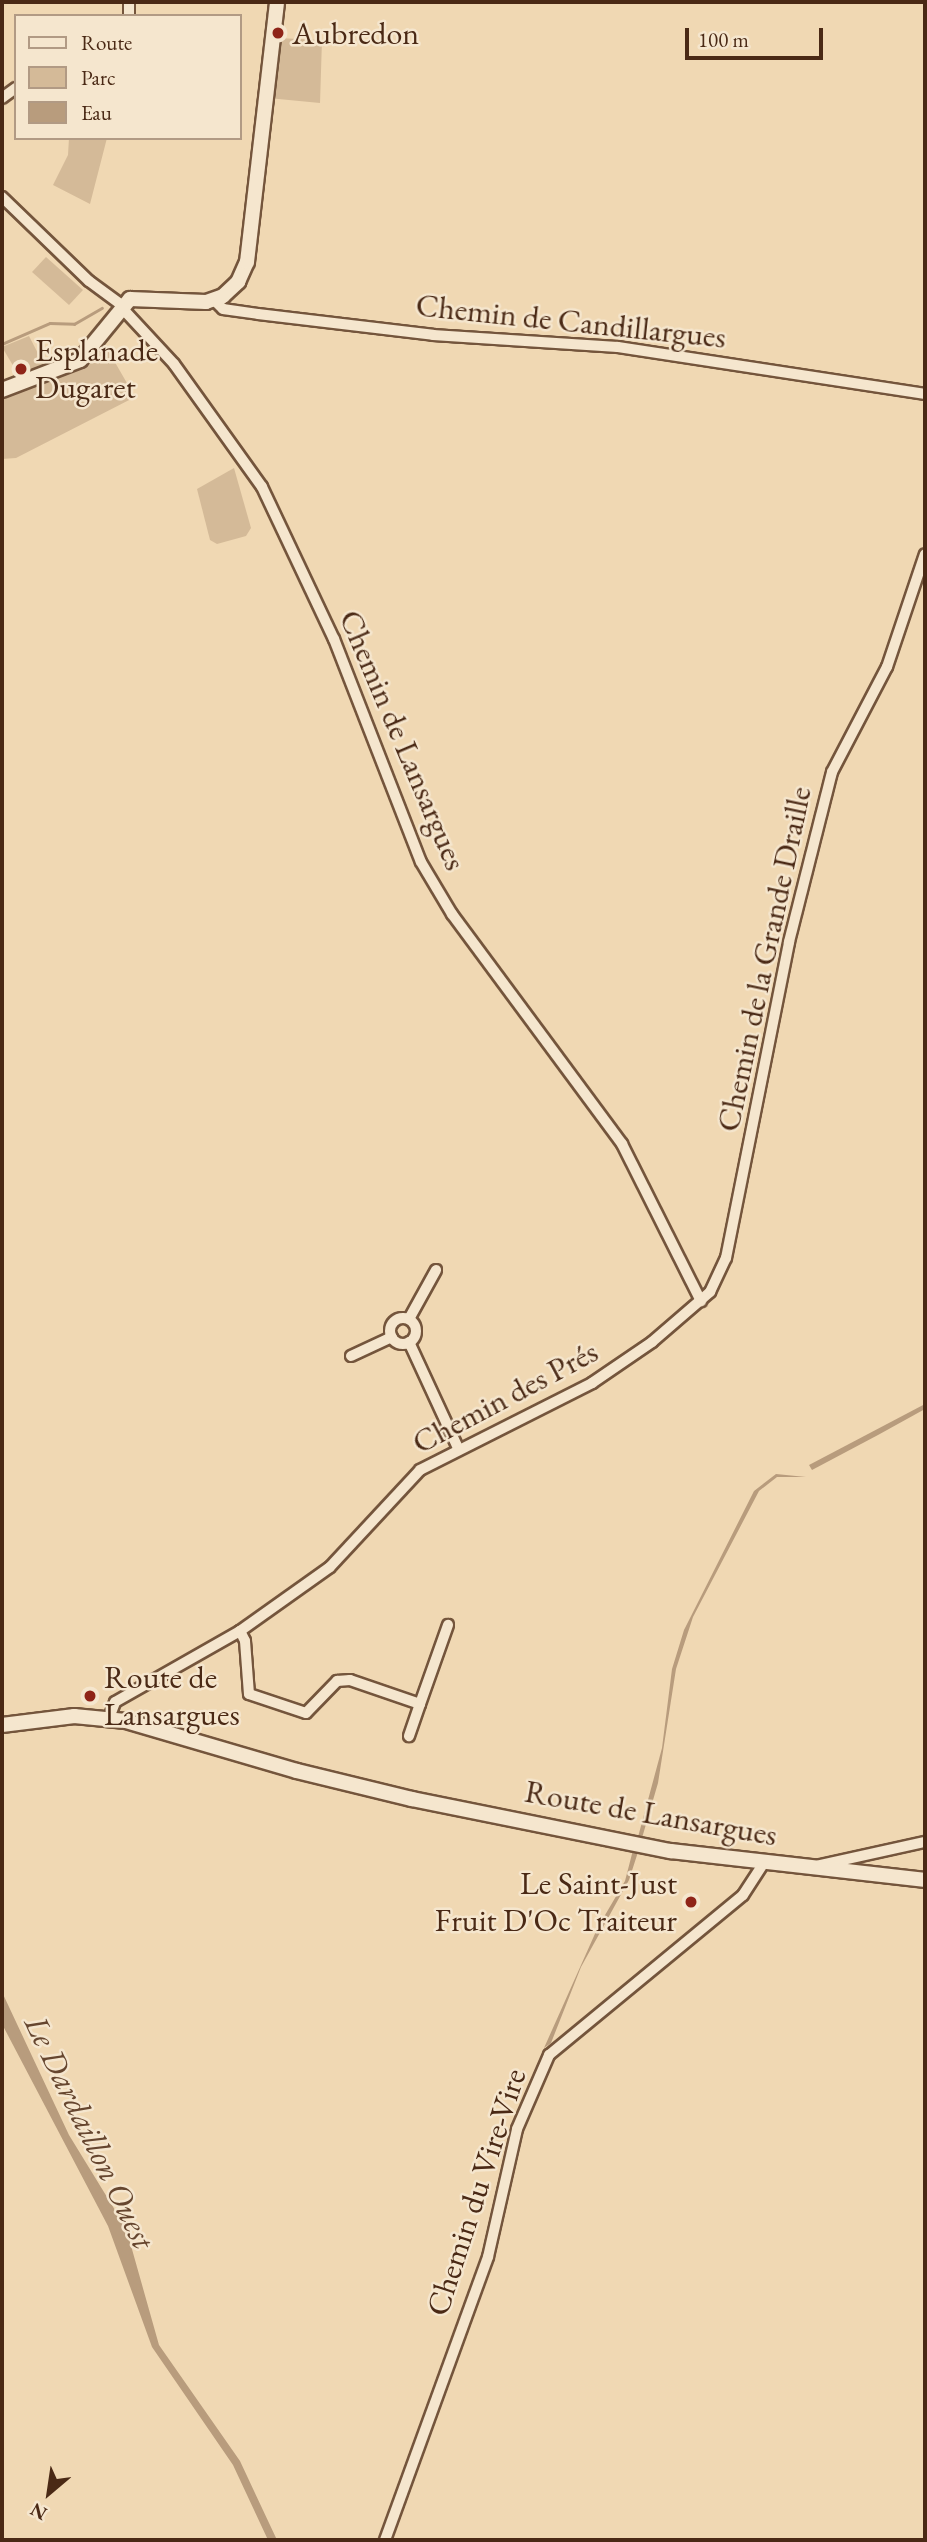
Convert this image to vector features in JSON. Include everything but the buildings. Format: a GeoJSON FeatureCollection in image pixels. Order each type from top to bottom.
{"type":"FeatureCollection","features":[{"type":"Feature","properties":{"kind":"main road"},"geometry":{"type":"LineString","coordinates":[[2,390],[80,360],[122,307],[139,296],[215,301],[232,289],[247,262],[277,2]]}},
{"type":"Feature","properties":{"kind":"main road","name":"Route de Lansargues"},"geometry":{"type":"LineString","coordinates":[[2,1725],[74,1716],[109,1718],[162,1729],[297,1771],[412,1799],[671,1851],[925,1880]]}},
{"type":"Feature","properties":{"kind":"street","name":"Chemin de Lansargues"},"geometry":{"type":"LineString","coordinates":[[2,197],[89,281],[122,307],[174,364],[262,487],[334,639],[426,871],[452,914],[622,1144],[701,1301]]}},
{"type":"Feature","properties":{"kind":"street","name":"Chemin de Candillargues"},"geometry":{"type":"LineString","coordinates":[[215,301],[223,309],[258,314],[433,334],[618,347],[925,394]]}},
{"type":"Feature","properties":{"kind":"street","name":"Chemin de la Grande Draille"},"geometry":{"type":"LineString","coordinates":[[701,1301],[726,1258],[789,942],[832,772],[887,667],[925,554]]}},
{"type":"Feature","properties":{"kind":"street"},"geometry":{"type":"LineString","coordinates":[[409,1320],[436,1270]]}},
{"type":"Feature","properties":{"kind":"street","name":"Chemin des Prés"},"geometry":{"type":"LineString","coordinates":[[109,1718],[115,1702],[240,1631],[330,1567],[404,1483],[458,1448],[592,1383],[624,1364],[701,1301]]}},
{"type":"Feature","properties":{"kind":"street"},"geometry":{"type":"LineString","coordinates":[[392,1337],[394,1322],[409,1320]]}},
{"type":"Feature","properties":{"kind":"street"},"geometry":{"type":"LineString","coordinates":[[409,1320],[416,1329],[409,1342]]}},
{"type":"Feature","properties":{"kind":"street"},"geometry":{"type":"LineString","coordinates":[[392,1337],[397,1342],[409,1342]]}},
{"type":"Feature","properties":{"kind":"street"},"geometry":{"type":"LineString","coordinates":[[351,1356],[392,1337]]}},
{"type":"Feature","properties":{"kind":"street"},"geometry":{"type":"LineString","coordinates":[[409,1342],[458,1448]]}},
{"type":"Feature","properties":{"kind":"street"},"geometry":{"type":"LineString","coordinates":[[409,1736],[447,1625]]}},
{"type":"Feature","properties":{"kind":"street"},"geometry":{"type":"LineString","coordinates":[[240,1631],[246,1648],[245,1686],[253,1696],[306,1713],[344,1679],[420,1704]]}},
{"type":"Feature","properties":{"kind":"street"},"geometry":{"type":"LineString","coordinates":[[812,1868],[904,1849],[925,1842]]}},
{"type":"Feature","properties":{"kind":"street"},"geometry":{"type":"LineString","coordinates":[[904,1849],[925,1851]]}},
{"type":"Feature","properties":{"kind":"street","name":"Chemin du Vire-Vire"},"geometry":{"type":"LineString","coordinates":[[385,2540],[488,2257],[517,2129],[550,2055],[743,1895],[764,1863]]}},
{"type":"Feature","properties":{"kind":"green space"},"geometry":{"type":"Polygon","coordinates":[[[277,38],[322,40],[320,103],[268,98],[277,38]]]}},
{"type":"Feature","properties":{"kind":"green space"},"geometry":{"type":"Polygon","coordinates":[[[69,140],[106,140],[90,204],[53,185],[68,155],[69,140]]]}},
{"type":"Feature","properties":{"kind":"green space"},"geometry":{"type":"Polygon","coordinates":[[[46,257],[83,290],[69,305],[32,272],[46,257]]]}},
{"type":"Feature","properties":{"kind":"green space"},"geometry":{"type":"Polygon","coordinates":[[[29,336],[44,365],[18,374],[2,347],[29,336]]]}},
{"type":"Feature","properties":{"kind":"green space"},"geometry":{"type":"Polygon","coordinates":[[[105,345],[135,397],[16,458],[2,459],[2,399],[81,368],[105,345]]]}},
{"type":"Feature","properties":{"kind":"green space"},"geometry":{"type":"Polygon","coordinates":[[[234,468],[251,528],[246,536],[217,544],[210,540],[197,489],[234,468]]]}},
{"type":"Feature","properties":{"kind":"water"},"geometry":{"type":"Polygon","coordinates":[[[925,1404],[925,1409],[812,1470],[809,1465],[925,1404]]]}},
{"type":"Feature","properties":{"kind":"water"},"geometry":{"type":"Polygon","coordinates":[[[776,1474],[806,1477],[777,1477],[759,1491],[693,1617],[676,1669],[658,1783],[642,1838],[638,1837],[662,1748],[672,1669],[684,1630],[754,1491],[776,1474]]]}},
{"type":"Feature","properties":{"kind":"water"},"geometry":{"type":"Polygon","coordinates":[[[633,1850],[638,1852],[629,1880],[581,1967],[551,2043],[544,2048],[598,1927],[625,1881],[633,1850]]]}},
{"type":"Feature","properties":{"kind":"water"},"geometry":{"type":"Polygon","coordinates":[[[2,1992],[69,2135],[126,2228],[159,2345],[240,2461],[277,2540],[268,2540],[233,2465],[152,2347],[108,2226],[2,2024],[2,1992]]]}},
{"type":"Feature","properties":{"kind":"waterway"},"geometry":{"type":"LineString","coordinates":[[2,344],[50,323],[74,324],[102,308]]}},
{"type":"Feature","properties":{"kind":"place","name":"Aubredon"},"geometry":{"type":"Point","coordinates":[278,33]}},
{"type":"Feature","properties":{"kind":"place","name":"Esplanade Dugaret"},"geometry":{"type":"Point","coordinates":[21,369]}},
{"type":"Feature","properties":{"kind":"place","name":"Route de Lansargues"},"geometry":{"type":"Point","coordinates":[90,1696]}},
{"type":"Feature","properties":{"kind":"place","name":"Le Saint-Just Fruit D'Oc Traiteur"},"geometry":{"type":"Point","coordinates":[691,1902]}},
{"type":"Feature","properties":{"kind":"water label","name":"Le Dardaillon Ouest"},"geometry":{"type":"Point","coordinates":[90,2132]}}]}
